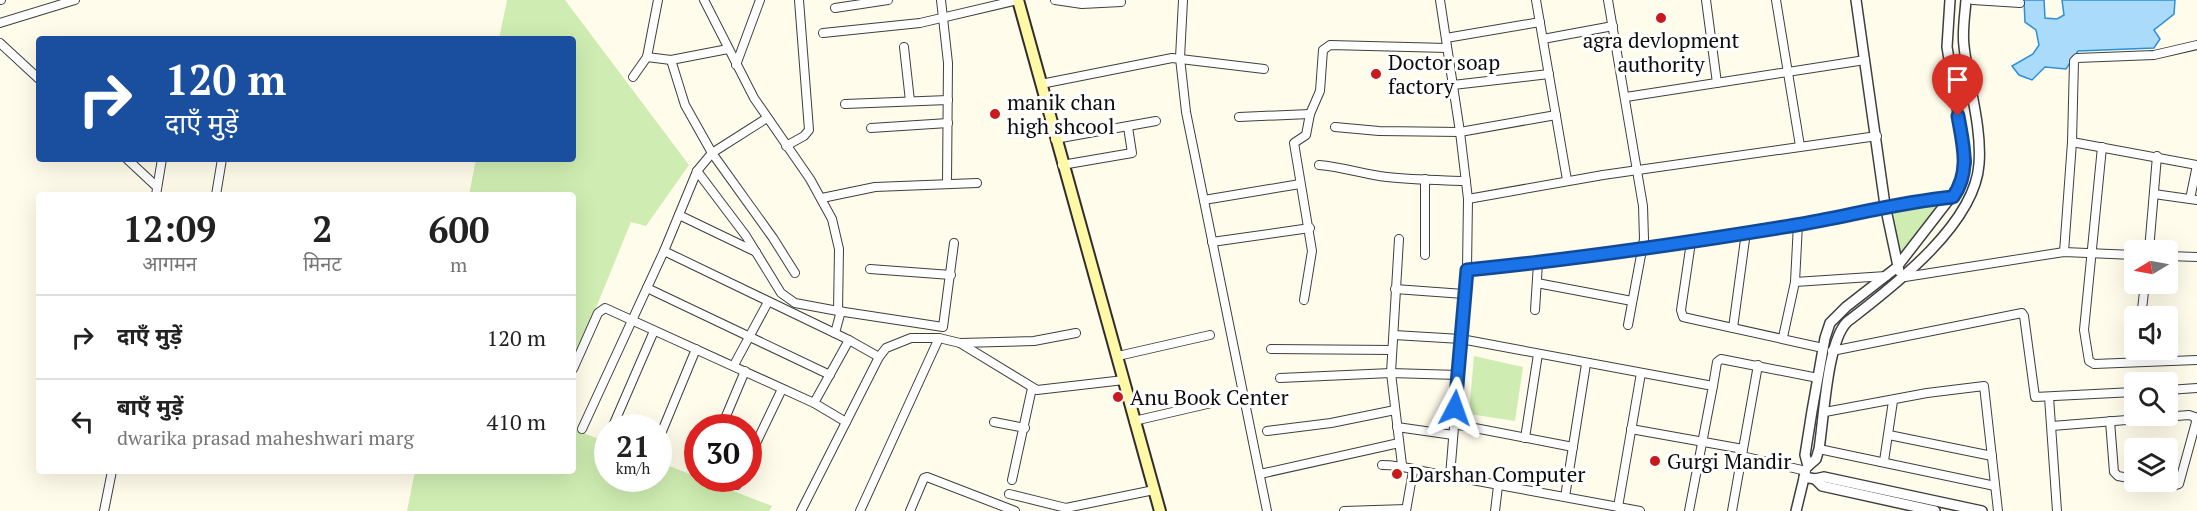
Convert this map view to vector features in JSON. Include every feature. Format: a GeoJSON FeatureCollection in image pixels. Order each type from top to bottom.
{"type":"FeatureCollection","features":[{"type":"Feature","properties":{"kind":"main road"},"geometry":{"type":"LineString","coordinates":[[1018,0],[1160,511]]}},
{"type":"Feature","properties":{"kind":"street"},"geometry":{"type":"LineString","coordinates":[[0,23],[75,0]]}},
{"type":"Feature","properties":{"kind":"street"},"geometry":{"type":"LineString","coordinates":[[633,77],[647,57],[658,0]]}},
{"type":"Feature","properties":{"kind":"street"},"geometry":{"type":"LineString","coordinates":[[704,0],[736,65],[766,118],[822,198],[832,219],[839,249],[840,311],[835,333]]}},
{"type":"Feature","properties":{"kind":"street"},"geometry":{"type":"LineString","coordinates":[[736,65],[760,0]]}},
{"type":"Feature","properties":{"kind":"street"},"geometry":{"type":"LineString","coordinates":[[786,146],[804,136],[809,130],[800,0]]}},
{"type":"Feature","properties":{"kind":"street"},"geometry":{"type":"LineString","coordinates":[[835,8],[888,0]]}},
{"type":"Feature","properties":{"kind":"street"},"geometry":{"type":"LineString","coordinates":[[941,0],[948,63],[947,183]]}},
{"type":"Feature","properties":{"kind":"street"},"geometry":{"type":"LineString","coordinates":[[823,33],[900,26],[1018,0]]}},
{"type":"Feature","properties":{"kind":"street"},"geometry":{"type":"LineString","coordinates":[[1055,0],[1082,4],[1121,2]]}},
{"type":"Feature","properties":{"kind":"street"},"geometry":{"type":"LineString","coordinates":[[1183,0],[1186,112],[1267,511]]}},
{"type":"Feature","properties":{"kind":"street"},"geometry":{"type":"LineString","coordinates":[[1440,0],[1460,132],[1467,199],[1467,270],[1450,476]]}},
{"type":"Feature","properties":{"kind":"street"},"geometry":{"type":"LineString","coordinates":[[1536,0],[1567,180]]}},
{"type":"Feature","properties":{"kind":"street"},"geometry":{"type":"LineString","coordinates":[[1608,0],[1643,206],[1644,239],[1628,325]]}},
{"type":"Feature","properties":{"kind":"street"},"geometry":{"type":"LineString","coordinates":[[1706,0],[1717,83]]}},
{"type":"Feature","properties":{"kind":"street"},"geometry":{"type":"LineString","coordinates":[[1776,0],[1800,146]]}},
{"type":"Feature","properties":{"kind":"street"},"geometry":{"type":"LineString","coordinates":[[1856,0],[1877,136],[1885,206],[1896,268],[1905,277]]}},
{"type":"Feature","properties":{"kind":"street"},"geometry":{"type":"LineString","coordinates":[[1806,471],[1816,459],[1819,449],[1825,412],[1828,350],[1834,318],[1896,268],[1961,184],[1965,162],[1947,47],[1950,0]]}},
{"type":"Feature","properties":{"kind":"street"},"geometry":{"type":"LineString","coordinates":[[1796,511],[1806,471],[1805,455],[1818,378],[1828,350],[1843,326],[1905,277],[1962,212],[1978,173],[1975,119],[1964,44],[1966,0]]}},
{"type":"Feature","properties":{"kind":"street"},"geometry":{"type":"LineString","coordinates":[[1973,0],[2020,3]]}},
{"type":"Feature","properties":{"kind":"street"},"geometry":{"type":"LineString","coordinates":[[1446,38],[1540,22]]}},
{"type":"Feature","properties":{"kind":"street"},"geometry":{"type":"LineString","coordinates":[[1543,39],[1613,26]]}},
{"type":"Feature","properties":{"kind":"street"},"geometry":{"type":"LineString","coordinates":[[0,43],[36,76]]}},
{"type":"Feature","properties":{"kind":"street"},"geometry":{"type":"LineString","coordinates":[[2064,252],[2075,59],[2115,54],[2154,55],[2197,45]]}},
{"type":"Feature","properties":{"kind":"street"},"geometry":{"type":"LineString","coordinates":[[1304,300],[1312,251],[1310,228],[1294,143],[1306,135],[1310,114],[1320,91],[1323,50],[1327,46],[1447,48]]}},
{"type":"Feature","properties":{"kind":"street"},"geometry":{"type":"LineString","coordinates":[[904,47],[910,102]]}},
{"type":"Feature","properties":{"kind":"street"},"geometry":{"type":"LineString","coordinates":[[647,57],[671,60],[728,49]]}},
{"type":"Feature","properties":{"kind":"street"},"geometry":{"type":"LineString","coordinates":[[1041,84],[1185,59],[1264,69]]}},
{"type":"Feature","properties":{"kind":"street"},"geometry":{"type":"LineString","coordinates":[[671,60],[685,105],[712,153],[773,238],[795,273]]}},
{"type":"Feature","properties":{"kind":"street"},"geometry":{"type":"LineString","coordinates":[[1626,97],[1865,60]]}},
{"type":"Feature","properties":{"kind":"street"},"geometry":{"type":"LineString","coordinates":[[1453,85],[1549,74]]}},
{"type":"Feature","properties":{"kind":"street"},"geometry":{"type":"LineString","coordinates":[[845,104],[948,100]]}},
{"type":"Feature","properties":{"kind":"street"},"geometry":{"type":"LineString","coordinates":[[1239,117],[1310,114]]}},
{"type":"Feature","properties":{"kind":"street"},"geometry":{"type":"LineString","coordinates":[[1335,127],[1379,131],[1460,132],[1556,115]]}},
{"type":"Feature","properties":{"kind":"street"},"geometry":{"type":"LineString","coordinates":[[582,429],[664,251],[697,171],[712,153],[766,118]]}},
{"type":"Feature","properties":{"kind":"street"},"geometry":{"type":"LineString","coordinates":[[1055,139],[1156,121]]}},
{"type":"Feature","properties":{"kind":"street"},"geometry":{"type":"LineString","coordinates":[[871,128],[948,123]]}},
{"type":"Feature","properties":{"kind":"street"},"geometry":{"type":"LineString","coordinates":[[1062,165],[1132,153],[1128,127]]}},
{"type":"Feature","properties":{"kind":"street"},"geometry":{"type":"LineString","coordinates":[[1467,199],[1567,180],[1877,136]]}},
{"type":"Feature","properties":{"kind":"street"},"geometry":{"type":"LineString","coordinates":[[2072,142],[2197,165],[2194,200],[2154,194]]}},
{"type":"Feature","properties":{"kind":"street"},"geometry":{"type":"LineString","coordinates":[[2102,147],[2084,330],[2090,363],[2197,360]]}},
{"type":"Feature","properties":{"kind":"street"},"geometry":{"type":"LineString","coordinates":[[2150,240],[2157,156]]}},
{"type":"Feature","properties":{"kind":"street"},"geometry":{"type":"LineString","coordinates":[[130,162],[156,191]]}},
{"type":"Feature","properties":{"kind":"street"},"geometry":{"type":"LineString","coordinates":[[156,191],[161,162]]}},
{"type":"Feature","properties":{"kind":"street"},"geometry":{"type":"LineString","coordinates":[[216,192],[222,162]]}},
{"type":"Feature","properties":{"kind":"street"},"geometry":{"type":"LineString","coordinates":[[1319,165],[1347,167],[1355,172],[1388,177],[1466,181]]}},
{"type":"Feature","properties":{"kind":"street"},"geometry":{"type":"LineString","coordinates":[[697,171],[757,252],[788,300],[840,311],[943,327],[954,243]]}},
{"type":"Feature","properties":{"kind":"street"},"geometry":{"type":"LineString","coordinates":[[1425,179],[1425,255]]}},
{"type":"Feature","properties":{"kind":"street"},"geometry":{"type":"LineString","coordinates":[[822,198],[875,187],[977,183]]}},
{"type":"Feature","properties":{"kind":"street"},"geometry":{"type":"LineString","coordinates":[[1204,200],[1300,184]]}},
{"type":"Feature","properties":{"kind":"street"},"geometry":{"type":"LineString","coordinates":[[1467,270],[1641,250],[1798,224],[1885,206],[1953,197]]}},
{"type":"Feature","properties":{"kind":"street"},"geometry":{"type":"LineString","coordinates":[[679,215],[757,252]]}},
{"type":"Feature","properties":{"kind":"street"},"geometry":{"type":"LineString","coordinates":[[1783,337],[1795,282],[1798,224]]}},
{"type":"Feature","properties":{"kind":"street"},"geometry":{"type":"LineString","coordinates":[[1212,242],[1310,228]]}},
{"type":"Feature","properties":{"kind":"street"},"geometry":{"type":"LineString","coordinates":[[1733,328],[1746,232]]}},
{"type":"Feature","properties":{"kind":"street"},"geometry":{"type":"LineString","coordinates":[[1399,239],[1391,373],[1402,465]]}},
{"type":"Feature","properties":{"kind":"street"},"geometry":{"type":"LineString","coordinates":[[1691,242],[1681,314],[1733,328],[1783,337],[1828,350],[2022,313],[2025,316],[2035,396],[2124,393]]}},
{"type":"Feature","properties":{"kind":"street"},"geometry":{"type":"LineString","coordinates":[[664,251],[835,333],[879,357]]}},
{"type":"Feature","properties":{"kind":"street"},"geometry":{"type":"LineString","coordinates":[[1905,277],[2064,252],[2124,254]]}},
{"type":"Feature","properties":{"kind":"street"},"geometry":{"type":"LineString","coordinates":[[2178,256],[2197,256]]}},
{"type":"Feature","properties":{"kind":"street"},"geometry":{"type":"LineString","coordinates":[[1535,310],[1538,263]]}},
{"type":"Feature","properties":{"kind":"street"},"geometry":{"type":"LineString","coordinates":[[870,269],[951,275]]}},
{"type":"Feature","properties":{"kind":"street"},"geometry":{"type":"LineString","coordinates":[[1795,282],[1887,276]]}},
{"type":"Feature","properties":{"kind":"street"},"geometry":{"type":"LineString","coordinates":[[1537,283],[1632,301]]}},
{"type":"Feature","properties":{"kind":"street"},"geometry":{"type":"LineString","coordinates":[[647,288],[830,375]]}},
{"type":"Feature","properties":{"kind":"street"},"geometry":{"type":"LineString","coordinates":[[1395,289],[1464,294]]}},
{"type":"Feature","properties":{"kind":"street"},"geometry":{"type":"LineString","coordinates":[[734,365],[768,302]]}},
{"type":"Feature","properties":{"kind":"street"},"geometry":{"type":"LineString","coordinates":[[576,362],[601,308],[734,365],[814,403],[846,422]]}},
{"type":"Feature","properties":{"kind":"street"},"geometry":{"type":"LineString","coordinates":[[618,414],[654,331]]}},
{"type":"Feature","properties":{"kind":"street"},"geometry":{"type":"LineString","coordinates":[[801,511],[879,357],[886,348],[911,338],[939,338],[960,343],[1034,341],[1077,333]]}},
{"type":"Feature","properties":{"kind":"street"},"geometry":{"type":"LineString","coordinates":[[1118,356],[1210,335]]}},
{"type":"Feature","properties":{"kind":"street"},"geometry":{"type":"LineString","coordinates":[[1394,335],[1461,339],[1713,386]]}},
{"type":"Feature","properties":{"kind":"street"},"geometry":{"type":"LineString","coordinates":[[860,511],[939,338]]}},
{"type":"Feature","properties":{"kind":"street"},"geometry":{"type":"LineString","coordinates":[[814,403],[849,340]]}},
{"type":"Feature","properties":{"kind":"street"},"geometry":{"type":"LineString","coordinates":[[960,343],[1032,388],[1041,390],[1124,380]]}},
{"type":"Feature","properties":{"kind":"street"},"geometry":{"type":"LineString","coordinates":[[669,414],[696,349]]}},
{"type":"Feature","properties":{"kind":"street"},"geometry":{"type":"LineString","coordinates":[[1271,349],[1392,350]]}},
{"type":"Feature","properties":{"kind":"street"},"geometry":{"type":"LineString","coordinates":[[1525,438],[1538,354]]}},
{"type":"Feature","properties":{"kind":"street"},"geometry":{"type":"LineString","coordinates":[[1689,511],[1717,362],[1720,359],[1758,365],[1818,378]]}},
{"type":"Feature","properties":{"kind":"street"},"geometry":{"type":"LineString","coordinates":[[1565,497],[1586,364]]}},
{"type":"Feature","properties":{"kind":"street"},"geometry":{"type":"LineString","coordinates":[[1732,511],[1758,365]]}},
{"type":"Feature","properties":{"kind":"street"},"geometry":{"type":"LineString","coordinates":[[727,414],[745,371]]}},
{"type":"Feature","properties":{"kind":"street"},"geometry":{"type":"LineString","coordinates":[[1618,507],[1641,372]]}},
{"type":"Feature","properties":{"kind":"street"},"geometry":{"type":"LineString","coordinates":[[1280,378],[1391,373],[1458,375]]}},
{"type":"Feature","properties":{"kind":"street"},"geometry":{"type":"LineString","coordinates":[[1825,412],[1984,387],[1998,511]]}},
{"type":"Feature","properties":{"kind":"street"},"geometry":{"type":"LineString","coordinates":[[1012,480],[1032,388]]}},
{"type":"Feature","properties":{"kind":"street"},"geometry":{"type":"LineString","coordinates":[[2178,389],[2197,388]]}},
{"type":"Feature","properties":{"kind":"street"},"geometry":{"type":"LineString","coordinates":[[762,431],[782,389]]}},
{"type":"Feature","properties":{"kind":"street"},"geometry":{"type":"LineString","coordinates":[[2049,397],[2057,511]]}},
{"type":"Feature","properties":{"kind":"street"},"geometry":{"type":"LineString","coordinates":[[1884,461],[1893,400]]}},
{"type":"Feature","properties":{"kind":"street"},"geometry":{"type":"LineString","coordinates":[[1134,421],[1216,402]]}},
{"type":"Feature","properties":{"kind":"street"},"geometry":{"type":"LineString","coordinates":[[1267,431],[1331,423],[1395,410]]}},
{"type":"Feature","properties":{"kind":"street"},"geometry":{"type":"LineString","coordinates":[[2052,426],[2188,415],[2195,417],[2196,422],[2178,484]]}},
{"type":"Feature","properties":{"kind":"street"},"geometry":{"type":"LineString","coordinates":[[2110,421],[2114,472],[2124,477]]}},
{"type":"Feature","properties":{"kind":"street"},"geometry":{"type":"LineString","coordinates":[[994,422],[1025,428]]}},
{"type":"Feature","properties":{"kind":"street"},"geometry":{"type":"LineString","coordinates":[[1454,424],[1573,447]]}},
{"type":"Feature","properties":{"kind":"street"},"geometry":{"type":"LineString","coordinates":[[1397,427],[1453,435]]}},
{"type":"Feature","properties":{"kind":"street"},"geometry":{"type":"LineString","coordinates":[[1631,429],[1702,442],[1743,453],[1806,471],[1822,486],[1935,511]]}},
{"type":"Feature","properties":{"kind":"street"},"geometry":{"type":"LineString","coordinates":[[1889,435],[1992,456]]}},
{"type":"Feature","properties":{"kind":"street"},"geometry":{"type":"LineString","coordinates":[[1260,474],[1399,443]]}},
{"type":"Feature","properties":{"kind":"street"},"geometry":{"type":"LineString","coordinates":[[1819,449],[1995,486]]}},
{"type":"Feature","properties":{"kind":"street"},"geometry":{"type":"LineString","coordinates":[[1382,465],[1402,465],[1413,471],[1640,511]]}},
{"type":"Feature","properties":{"kind":"street"},"geometry":{"type":"LineString","coordinates":[[1344,511],[1406,510],[1413,471]]}},
{"type":"Feature","properties":{"kind":"street"},"geometry":{"type":"LineString","coordinates":[[104,511],[111,474]]}},
{"type":"Feature","properties":{"kind":"street"},"geometry":{"type":"LineString","coordinates":[[910,511],[925,477],[1015,511]]}},
{"type":"Feature","properties":{"kind":"street"},"geometry":{"type":"LineString","coordinates":[[1815,479],[1824,477],[1982,511]]}},
{"type":"Feature","properties":{"kind":"street"},"geometry":{"type":"LineString","coordinates":[[1495,511],[1498,486]]}},
{"type":"Feature","properties":{"kind":"street"},"geometry":{"type":"LineString","coordinates":[[1009,494],[1061,509],[1154,490]]}},
{"type":"Feature","properties":{"kind":"green space"},"geometry":{"type":"Polygon","coordinates":[[[507,0],[565,0],[689,165],[646,226],[631,222],[576,357],[576,192],[470,192],[475,162],[576,162],[576,36],[500,36],[507,0]]]}},
{"type":"Feature","properties":{"kind":"green space"},"geometry":{"type":"Polygon","coordinates":[[[1944,202],[1898,261],[1893,212],[1944,202]]]}},
{"type":"Feature","properties":{"kind":"green space"},"geometry":{"type":"Polygon","coordinates":[[[1474,356],[1523,367],[1515,421],[1469,414],[1474,356]]]}},
{"type":"Feature","properties":{"kind":"green space"},"geometry":{"type":"Polygon","coordinates":[[[576,430],[594,437],[594,492],[672,492],[672,467],[684,472],[684,492],[736,492],[772,506],[769,511],[407,511],[414,474],[576,474],[576,430]]]}},
{"type":"Feature","properties":{"kind":"water"},"geometry":{"type":"Polygon","coordinates":[[[2024,0],[2044,0],[2045,18],[2057,19],[2064,15],[2062,0],[2175,0],[2174,14],[2154,30],[2160,39],[2154,48],[2078,51],[2066,69],[2045,67],[2032,80],[2019,75],[2012,66],[2033,54],[2039,45],[2036,30],[2025,22],[2024,0]]]}},
{"type":"Feature","properties":{"kind":"place","name":"agra devlopment authority"},"geometry":{"type":"Point","coordinates":[1661,18]}},
{"type":"Feature","properties":{"kind":"place","name":"Doctor soap factory"},"geometry":{"type":"Point","coordinates":[1376,74]}},
{"type":"Feature","properties":{"kind":"place","name":"manik chan high shcool"},"geometry":{"type":"Point","coordinates":[995,114]}},
{"type":"Feature","properties":{"kind":"place","name":"Anu Book Center"},"geometry":{"type":"Point","coordinates":[1118,397]}},
{"type":"Feature","properties":{"kind":"place","name":"Gurgi Mandir"},"geometry":{"type":"Point","coordinates":[1655,461]}},
{"type":"Feature","properties":{"kind":"place","name":"Darshan Computer"},"geometry":{"type":"Point","coordinates":[1397,474]}},
{"type":"Feature","properties":{"kind":"route"},"geometry":{"type":"LineString","coordinates":[[1455,408],[1467,270],[1641,250],[1798,224],[1885,206],[1953,197],[1959,189],[1965,170],[1958,116]]}}]}
